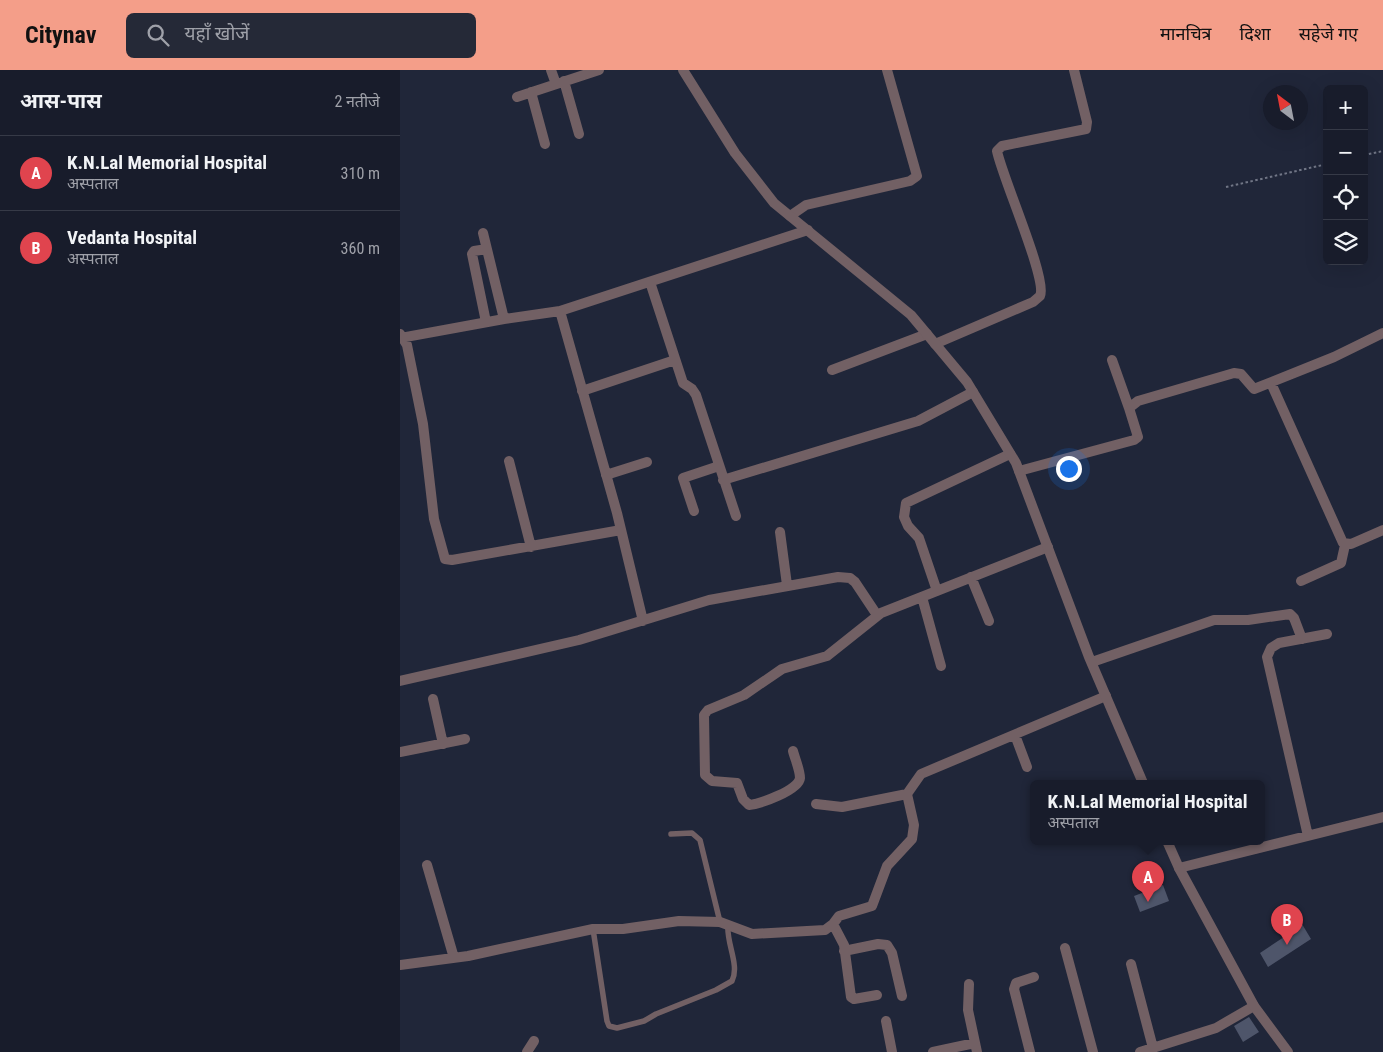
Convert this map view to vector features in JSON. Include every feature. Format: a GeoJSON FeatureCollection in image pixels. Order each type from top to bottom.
{"type":"FeatureCollection","features":[{"type":"Feature","properties":{"kind":"street"},"geometry":{"type":"LineString","coordinates":[[552,70],[560,83],[579,134]]}},
{"type":"Feature","properties":{"kind":"street"},"geometry":{"type":"LineString","coordinates":[[517,97],[599,70]]}},
{"type":"Feature","properties":{"kind":"street"},"geometry":{"type":"LineString","coordinates":[[683,70],[735,153],[774,202],[911,315],[973,392],[1019,471],[1092,662],[1142,780]]}},
{"type":"Feature","properties":{"kind":"street"},"geometry":{"type":"LineString","coordinates":[[790,216],[806,205],[910,181],[918,176],[886,70]]}},
{"type":"Feature","properties":{"kind":"street"},"geometry":{"type":"LineString","coordinates":[[935,344],[1033,302],[1040,296],[1041,287],[1028,242],[1017,215],[998,151],[1002,146],[1086,129],[1074,70]]}},
{"type":"Feature","properties":{"kind":"street"},"geometry":{"type":"LineString","coordinates":[[532,92],[545,144]]}},
{"type":"Feature","properties":{"kind":"street"},"geometry":{"type":"LineString","coordinates":[[621,530],[531,547],[452,560],[445,559],[434,519],[423,424],[407,345],[400,336],[560,311],[808,230]]}},
{"type":"Feature","properties":{"kind":"street"},"geometry":{"type":"LineString","coordinates":[[483,232],[504,319]]}},
{"type":"Feature","properties":{"kind":"street"},"geometry":{"type":"LineString","coordinates":[[486,322],[472,254],[474,251],[487,249]]}},
{"type":"Feature","properties":{"kind":"street"},"geometry":{"type":"LineString","coordinates":[[650,282],[683,383],[692,389],[696,395],[736,516]]}},
{"type":"Feature","properties":{"kind":"street"},"geometry":{"type":"LineString","coordinates":[[560,311],[621,530],[643,621]]}},
{"type":"Feature","properties":{"kind":"street"},"geometry":{"type":"LineString","coordinates":[[832,370],[927,334]]}},
{"type":"Feature","properties":{"kind":"street"},"geometry":{"type":"LineString","coordinates":[[1128,408],[1138,401],[1234,373],[1241,374],[1254,390],[1334,357],[1383,334]]}},
{"type":"Feature","properties":{"kind":"street"},"geometry":{"type":"LineString","coordinates":[[582,391],[675,360]]}},
{"type":"Feature","properties":{"kind":"street"},"geometry":{"type":"LineString","coordinates":[[1019,471],[1134,440],[1138,437],[1138,432],[1112,360]]}},
{"type":"Feature","properties":{"kind":"street"},"geometry":{"type":"LineString","coordinates":[[1271,382],[1340,540],[1345,545]]}},
{"type":"Feature","properties":{"kind":"street"},"geometry":{"type":"LineString","coordinates":[[724,480],[918,421],[973,392]]}},
{"type":"Feature","properties":{"kind":"street"},"geometry":{"type":"LineString","coordinates":[[938,590],[919,538],[908,526],[904,517],[903,509],[906,503],[1010,454]]}},
{"type":"Feature","properties":{"kind":"street"},"geometry":{"type":"LineString","coordinates":[[509,461],[531,547]]}},
{"type":"Feature","properties":{"kind":"street"},"geometry":{"type":"LineString","coordinates":[[606,474],[647,462]]}},
{"type":"Feature","properties":{"kind":"street"},"geometry":{"type":"LineString","coordinates":[[694,511],[683,478],[718,466]]}},
{"type":"Feature","properties":{"kind":"street"},"geometry":{"type":"LineString","coordinates":[[1345,545],[1383,530]]}},
{"type":"Feature","properties":{"kind":"street"},"geometry":{"type":"LineString","coordinates":[[780,532],[787,585]]}},
{"type":"Feature","properties":{"kind":"street"},"geometry":{"type":"LineString","coordinates":[[1301,581],[1341,563],[1345,545]]}},
{"type":"Feature","properties":{"kind":"street"},"geometry":{"type":"LineString","coordinates":[[793,751],[800,775],[797,784],[788,791],[749,805],[743,799],[737,783],[712,781],[705,775],[704,715],[708,710],[744,695],[782,670],[827,656],[877,615],[1048,547]]}},
{"type":"Feature","properties":{"kind":"street"},"geometry":{"type":"LineString","coordinates":[[400,681],[578,640],[710,600],[838,577],[850,578],[858,585],[877,615]]}},
{"type":"Feature","properties":{"kind":"street"},"geometry":{"type":"LineString","coordinates":[[971,577],[989,620]]}},
{"type":"Feature","properties":{"kind":"street"},"geometry":{"type":"LineString","coordinates":[[922,597],[941,666]]}},
{"type":"Feature","properties":{"kind":"street"},"geometry":{"type":"LineString","coordinates":[[1092,662],[1214,620],[1248,620],[1290,614],[1294,618],[1302,639]]}},
{"type":"Feature","properties":{"kind":"street"},"geometry":{"type":"LineString","coordinates":[[1308,836],[1267,664],[1271,648],[1279,643],[1328,634]]}},
{"type":"Feature","properties":{"kind":"street"},"geometry":{"type":"LineString","coordinates":[[816,804],[842,807],[907,794],[921,774],[1106,696]]}},
{"type":"Feature","properties":{"kind":"street"},"geometry":{"type":"LineString","coordinates":[[433,699],[443,744]]}},
{"type":"Feature","properties":{"kind":"street"},"geometry":{"type":"LineString","coordinates":[[1015,735],[1027,767]]}},
{"type":"Feature","properties":{"kind":"street"},"geometry":{"type":"LineString","coordinates":[[400,752],[465,739]]}},
{"type":"Feature","properties":{"kind":"street"},"geometry":{"type":"LineString","coordinates":[[400,965],[454,958],[593,929],[623,929],[679,921],[724,924],[752,934],[824,930],[833,924],[839,916],[872,906],[887,866],[912,839],[914,825],[907,794]]}},
{"type":"Feature","properties":{"kind":"street"},"geometry":{"type":"LineString","coordinates":[[1178,868],[1383,818]]}},
{"type":"Feature","properties":{"kind":"street"},"geometry":{"type":"LineString","coordinates":[[1169,845],[1178,868],[1254,1006],[1288,1052]]}},
{"type":"Feature","properties":{"kind":"street"},"geometry":{"type":"LineString","coordinates":[[427,865],[454,958]]}},
{"type":"Feature","properties":{"kind":"street"},"geometry":{"type":"LineString","coordinates":[[833,924],[841,937],[851,997],[854,999],[877,995]]}},
{"type":"Feature","properties":{"kind":"street"},"geometry":{"type":"LineString","coordinates":[[844,951],[878,944],[887,945],[892,953],[902,996]]}},
{"type":"Feature","properties":{"kind":"street"},"geometry":{"type":"LineString","coordinates":[[1065,948],[1093,1052]]}},
{"type":"Feature","properties":{"kind":"street"},"geometry":{"type":"LineString","coordinates":[[1131,964],[1153,1048]]}},
{"type":"Feature","properties":{"kind":"street"},"geometry":{"type":"LineString","coordinates":[[1030,1052],[1014,986],[1016,983],[1034,977]]}},
{"type":"Feature","properties":{"kind":"street"},"geometry":{"type":"LineString","coordinates":[[933,1052],[976,1047],[968,1010],[969,984]]}},
{"type":"Feature","properties":{"kind":"street"},"geometry":{"type":"LineString","coordinates":[[1140,1052],[1216,1028],[1254,1006]]}},
{"type":"Feature","properties":{"kind":"street"},"geometry":{"type":"LineString","coordinates":[[886,1021],[892,1052]]}},
{"type":"Feature","properties":{"kind":"street"},"geometry":{"type":"LineString","coordinates":[[527,1052],[534,1041]]}},
{"type":"Feature","properties":{"kind":"lane"},"geometry":{"type":"LineString","coordinates":[[593,929],[609,1026],[616,1028],[644,1021],[656,1014],[716,990],[732,980],[735,972],[727,935],[700,840],[692,833],[671,834]]}},
{"type":"Feature","properties":{"kind":"path"},"geometry":{"type":"LineString","coordinates":[[1368,154],[1383,151]]}},
{"type":"Feature","properties":{"kind":"path"},"geometry":{"type":"LineString","coordinates":[[1226,187],[1323,165]]}},
{"type":"Feature","properties":{"kind":"building"},"geometry":{"type":"Polygon","coordinates":[[[1163,885],[1169,901],[1140,912],[1134,896],[1163,885]]]}},
{"type":"Feature","properties":{"kind":"building"},"geometry":{"type":"Polygon","coordinates":[[[1296,914],[1311,939],[1268,967],[1260,953],[1287,935],[1281,923],[1296,914]]]}},
{"type":"Feature","properties":{"kind":"building"},"geometry":{"type":"Polygon","coordinates":[[[1249,1017],[1259,1032],[1243,1042],[1234,1026],[1249,1017]]]}},
{"type":"Feature","properties":{"kind":"place","name":"K.N.Lal Memorial Hospital"},"geometry":{"type":"Point","coordinates":[1148,902]}},
{"type":"Feature","properties":{"kind":"place","name":"Vedanta Hospital"},"geometry":{"type":"Point","coordinates":[1287,945]}}]}
